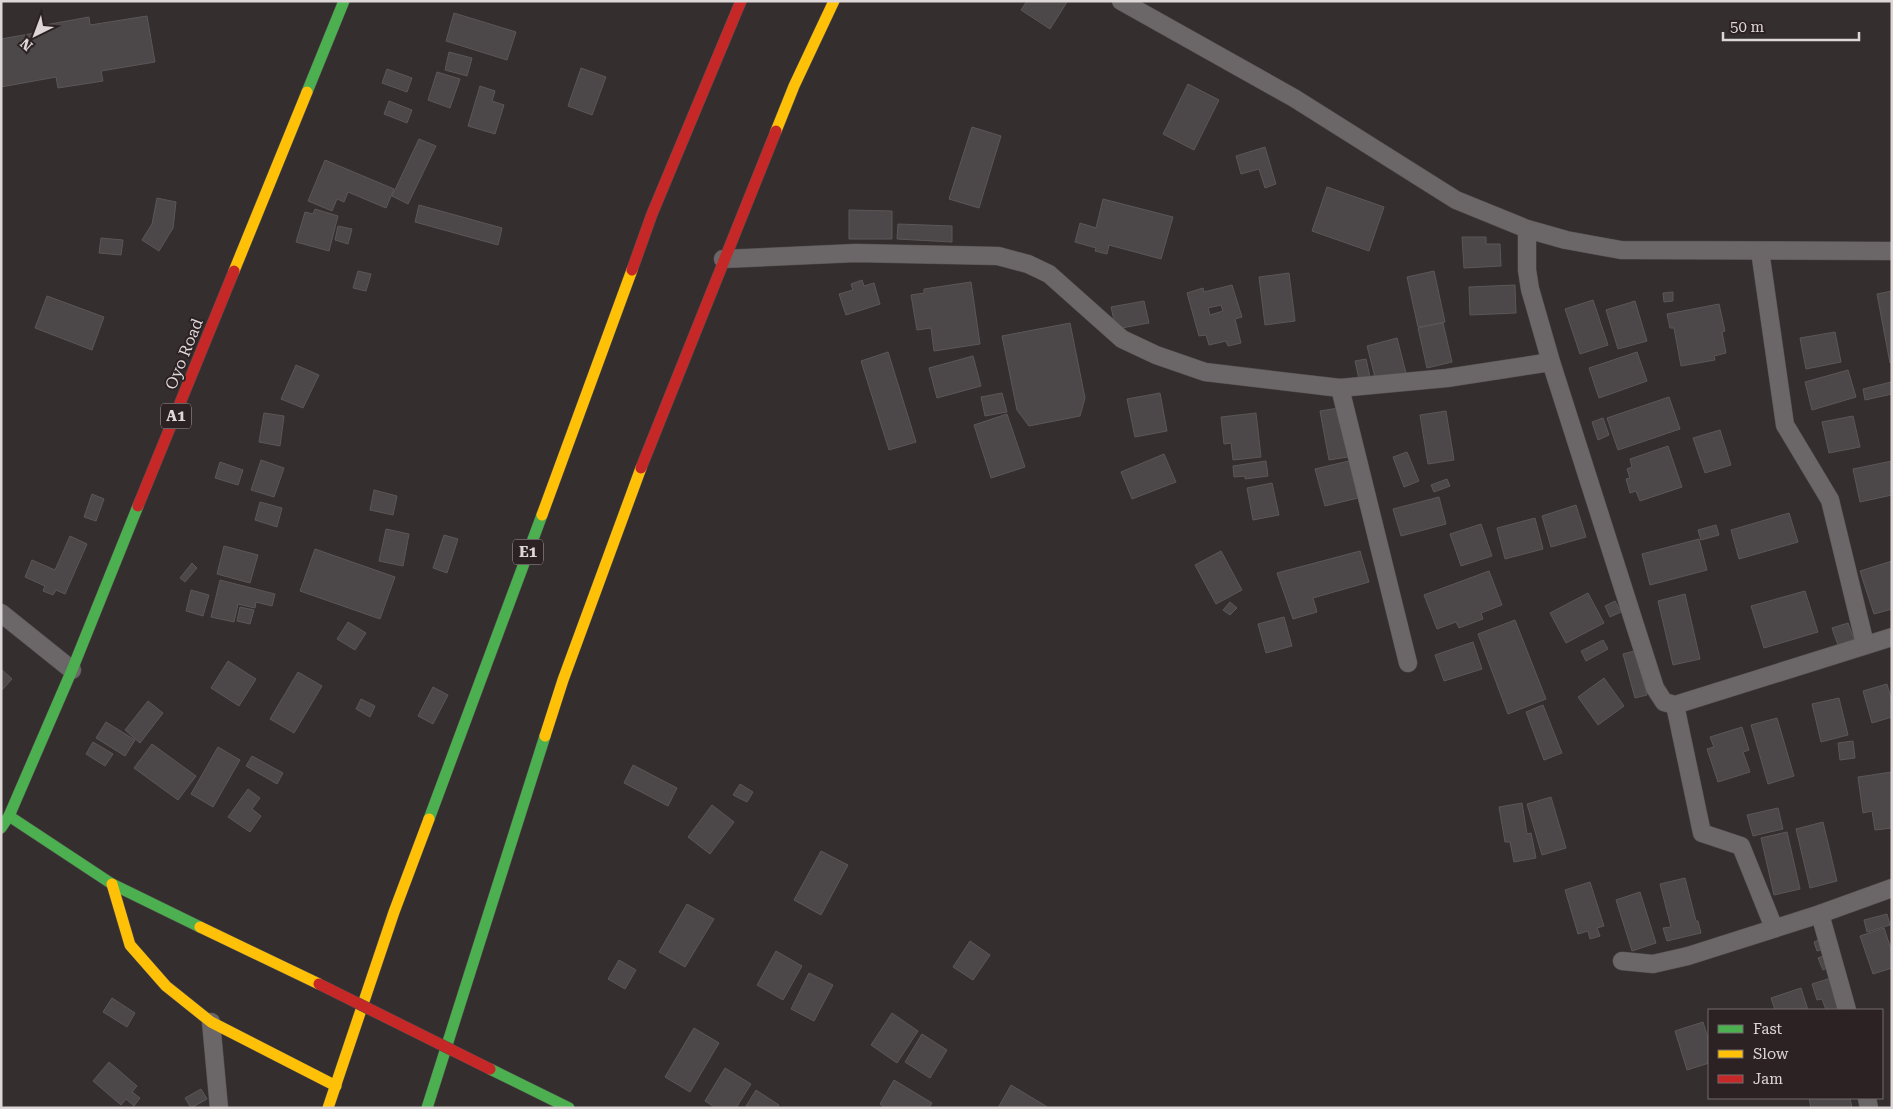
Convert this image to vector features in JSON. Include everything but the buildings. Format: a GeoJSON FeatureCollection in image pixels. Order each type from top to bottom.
{"type":"FeatureCollection","features":[{"type":"Feature","properties":{"kind":"main road","name":"Oyo Road"},"geometry":{"type":"LineString","coordinates":[[1,828],[9,816],[72,670],[344,1]]}},
{"type":"Feature","properties":{"kind":"main road","name":"E1"},"geometry":{"type":"LineString","coordinates":[[328,1108],[394,912],[567,449],[648,223],[740,1]]}},
{"type":"Feature","properties":{"kind":"main road"},"geometry":{"type":"LineString","coordinates":[[426,1108],[564,680],[647,451],[794,86],[834,1]]}},
{"type":"Feature","properties":{"kind":"main road"},"geometry":{"type":"LineString","coordinates":[[9,816],[112,884],[569,1108]]}},
{"type":"Feature","properties":{"kind":"main road"},"geometry":{"type":"LineString","coordinates":[[112,884],[130,945],[166,986],[210,1022],[336,1086]]}},
{"type":"Feature","properties":{"kind":"street"},"geometry":{"type":"LineString","coordinates":[[1121,1],[1294,98],[1456,200],[1527,230],[1566,240],[1621,250],[1892,251]]}},
{"type":"Feature","properties":{"kind":"street"},"geometry":{"type":"LineString","coordinates":[[1527,230],[1527,270],[1530,289],[1551,362],[1655,688],[1664,702],[1675,705],[1892,637]]}},
{"type":"Feature","properties":{"kind":"street"},"geometry":{"type":"LineString","coordinates":[[1760,251],[1785,425],[1830,500],[1866,644]]}},
{"type":"Feature","properties":{"kind":"street"},"geometry":{"type":"LineString","coordinates":[[723,259],[856,253],[998,256],[1028,264],[1049,274],[1122,339],[1156,355],[1205,372],[1340,388],[1447,378],[1551,362]]}},
{"type":"Feature","properties":{"kind":"street"},"geometry":{"type":"LineString","coordinates":[[1340,388],[1408,663]]}},
{"type":"Feature","properties":{"kind":"street"},"geometry":{"type":"LineString","coordinates":[[1,613],[72,670]]}},
{"type":"Feature","properties":{"kind":"street"},"geometry":{"type":"LineString","coordinates":[[1675,705],[1702,833],[1741,846],[1774,928]]}},
{"type":"Feature","properties":{"kind":"street"},"geometry":{"type":"LineString","coordinates":[[1622,961],[1653,964],[1688,956],[1820,914],[1892,888]]}},
{"type":"Feature","properties":{"kind":"street"},"geometry":{"type":"LineString","coordinates":[[1820,914],[1847,1009]]}},
{"type":"Feature","properties":{"kind":"street"},"geometry":{"type":"LineString","coordinates":[[210,1022],[219,1108]]}},
{"type":"Feature","properties":{"kind":"traffic: fast"},"geometry":{"type":"LineString","coordinates":[[307,92],[344,1]]}},
{"type":"Feature","properties":{"kind":"traffic: fast"},"geometry":{"type":"LineString","coordinates":[[1,828],[9,816],[72,670],[138,506]]}},
{"type":"Feature","properties":{"kind":"traffic: fast"},"geometry":{"type":"LineString","coordinates":[[429,819],[542,515]]}},
{"type":"Feature","properties":{"kind":"traffic: fast"},"geometry":{"type":"LineString","coordinates":[[427,1108],[545,736]]}},
{"type":"Feature","properties":{"kind":"traffic: fast"},"geometry":{"type":"LineString","coordinates":[[9,816],[112,884],[200,927]]}},
{"type":"Feature","properties":{"kind":"traffic: fast"},"geometry":{"type":"LineString","coordinates":[[490,1069],[569,1108]]}},
{"type":"Feature","properties":{"kind":"traffic: slow"},"geometry":{"type":"LineString","coordinates":[[776,131],[794,86],[834,1]]}},
{"type":"Feature","properties":{"kind":"traffic: slow"},"geometry":{"type":"LineString","coordinates":[[234,271],[307,92]]}},
{"type":"Feature","properties":{"kind":"traffic: slow"},"geometry":{"type":"LineString","coordinates":[[542,515],[632,270]]}},
{"type":"Feature","properties":{"kind":"traffic: slow"},"geometry":{"type":"LineString","coordinates":[[545,736],[563,680],[641,468]]}},
{"type":"Feature","properties":{"kind":"traffic: slow"},"geometry":{"type":"LineString","coordinates":[[328,1108],[394,912],[429,819]]}},
{"type":"Feature","properties":{"kind":"traffic: slow"},"geometry":{"type":"LineString","coordinates":[[112,884],[130,945],[166,986],[211,1022],[336,1086]]}},
{"type":"Feature","properties":{"kind":"traffic: slow"},"geometry":{"type":"LineString","coordinates":[[200,927],[319,984]]}},
{"type":"Feature","properties":{"kind":"traffic: jam"},"geometry":{"type":"LineString","coordinates":[[632,270],[652,214],[741,1]]}},
{"type":"Feature","properties":{"kind":"traffic: jam"},"geometry":{"type":"LineString","coordinates":[[641,468],[776,131]]}},
{"type":"Feature","properties":{"kind":"traffic: jam"},"geometry":{"type":"LineString","coordinates":[[138,506],[234,271]]}},
{"type":"Feature","properties":{"kind":"traffic: jam"},"geometry":{"type":"LineString","coordinates":[[319,984],[490,1069]]}}]}
